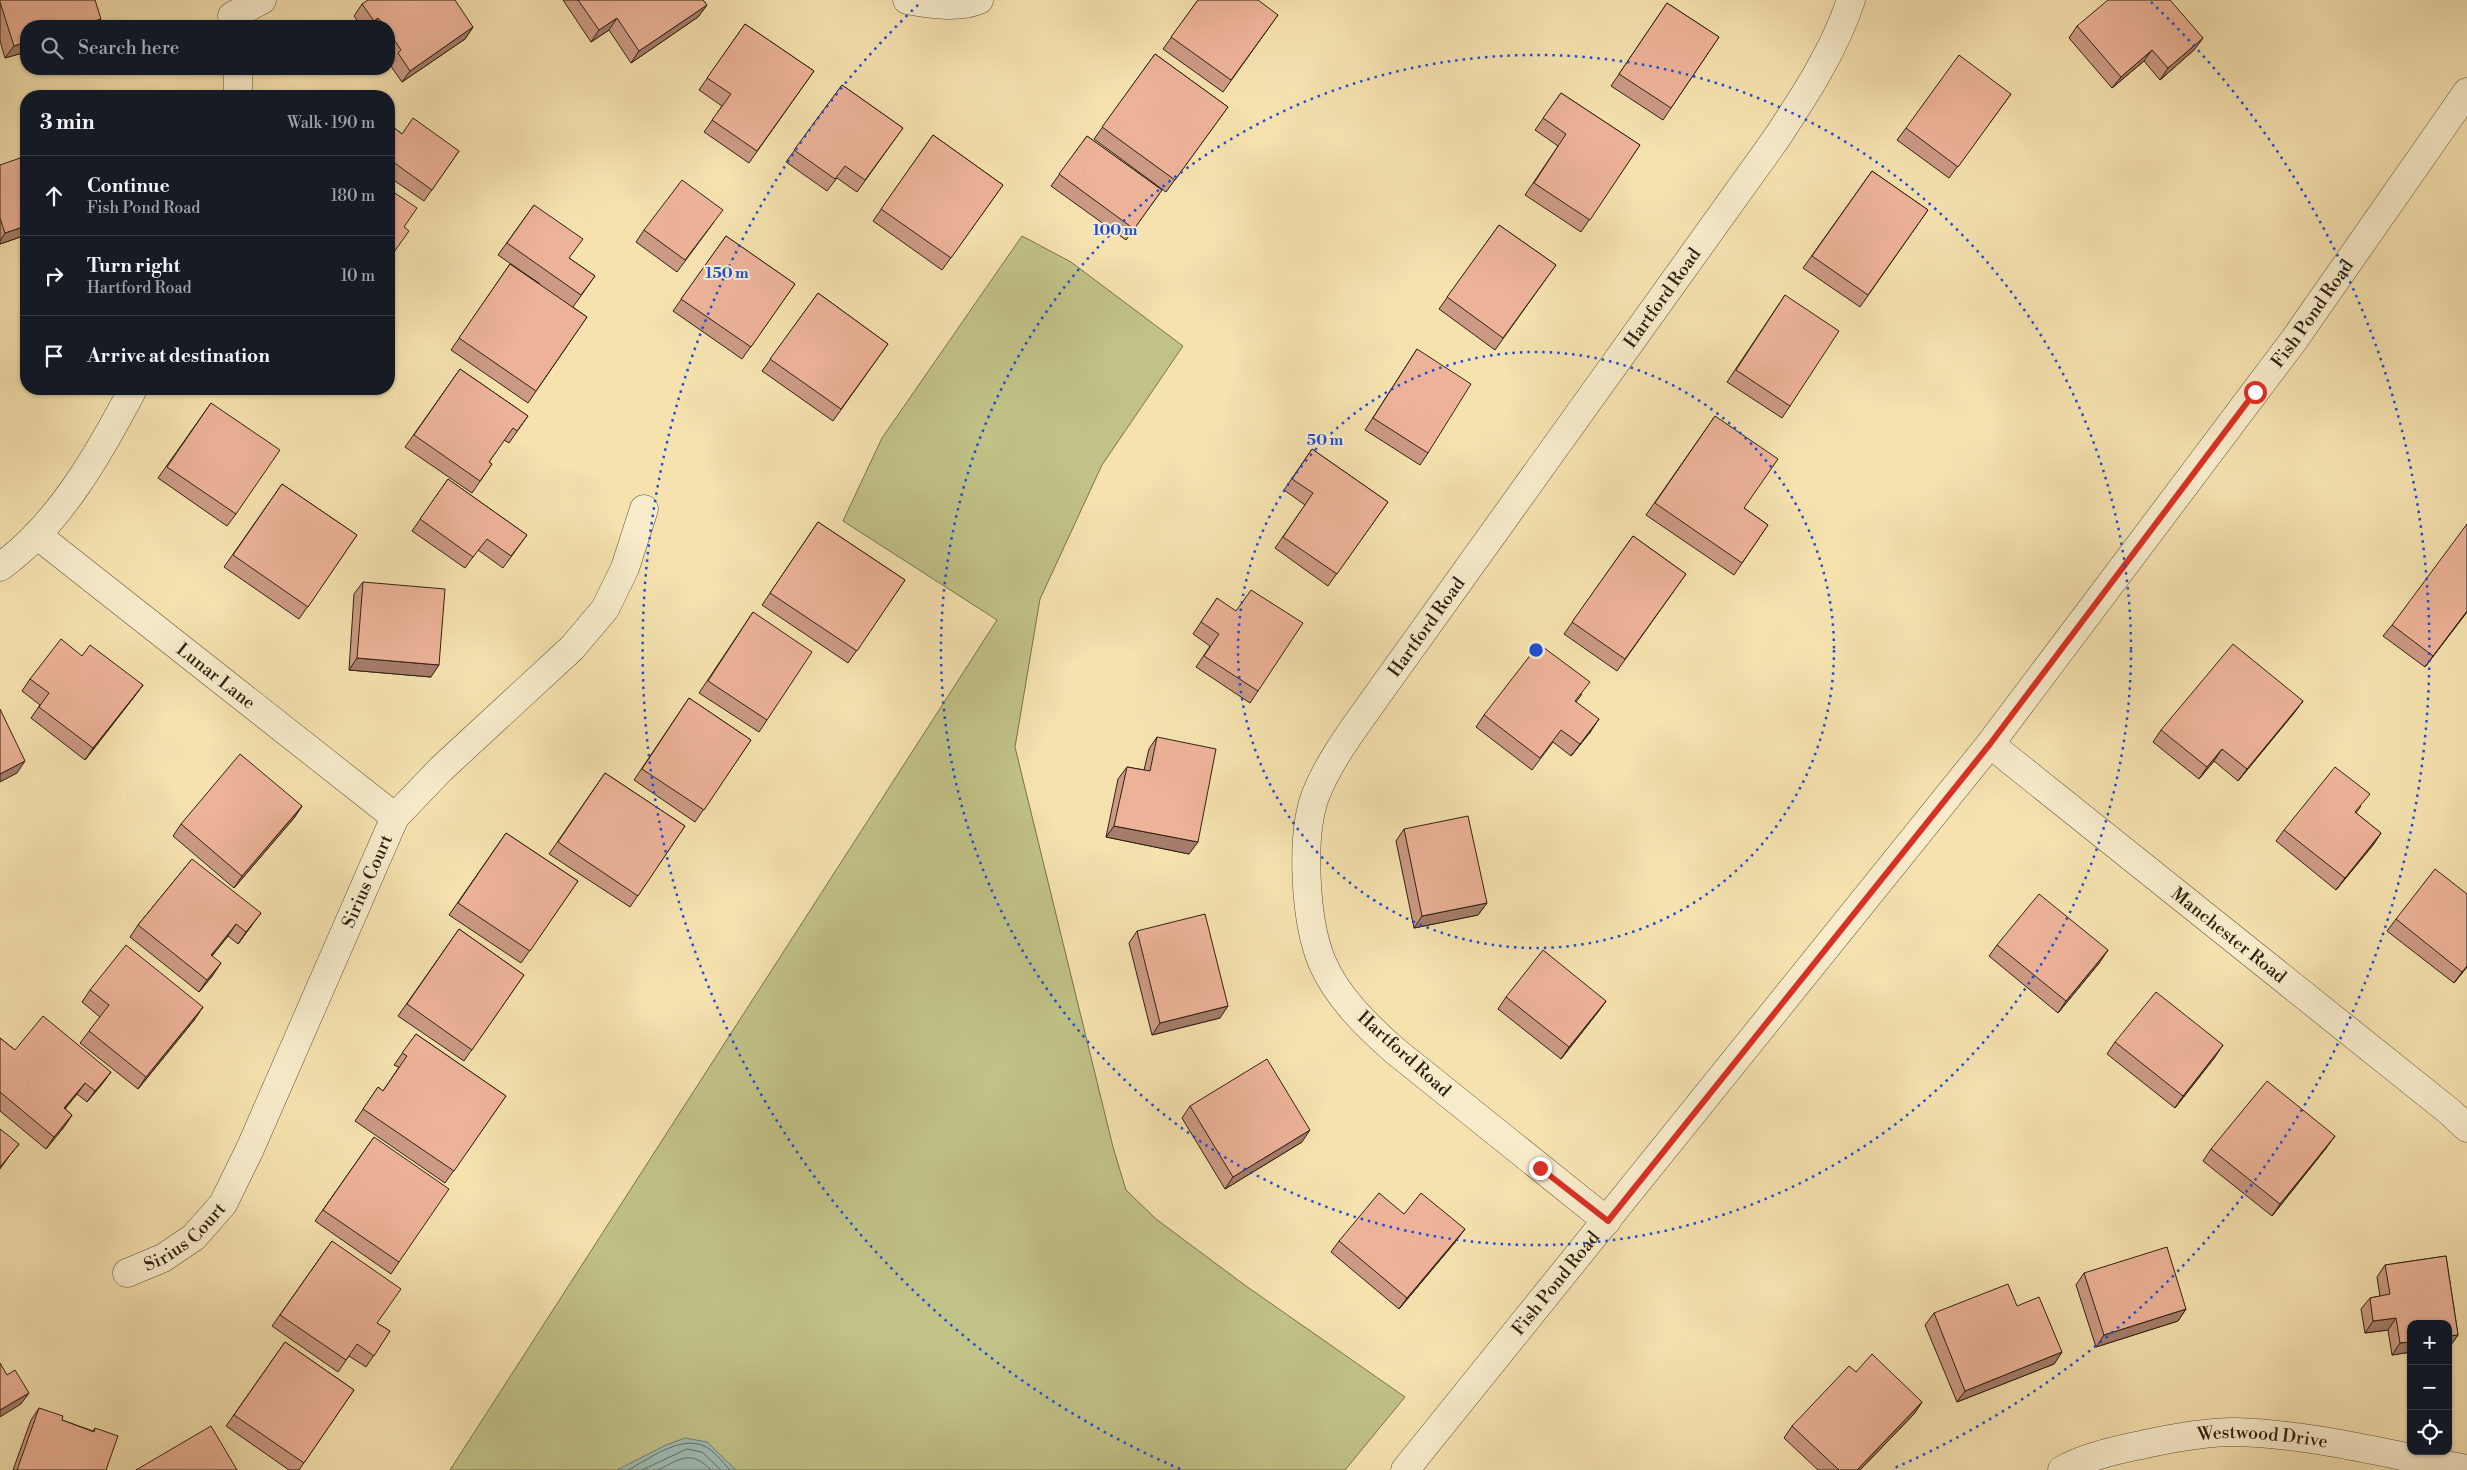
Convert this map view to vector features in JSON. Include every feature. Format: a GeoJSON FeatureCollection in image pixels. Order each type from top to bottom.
{"type":"FeatureCollection","features":[{"type":"Feature","properties":{"kind":"street"},"geometry":{"type":"LineString","coordinates":[[230,14],[262,0]]}},
{"type":"Feature","properties":{"kind":"street"},"geometry":{"type":"LineString","coordinates":[[907,0],[930,4],[972,3],[979,0]]}},
{"type":"Feature","properties":{"kind":"street","name":"Hartford Road"},"geometry":{"type":"LineString","coordinates":[[1608,1221],[1394,1050],[1366,1025],[1340,991],[1322,962],[1308,897],[1307,830],[1316,794],[1334,758],[1376,696],[1776,139],[1821,69],[1841,29],[1851,0]]}},
{"type":"Feature","properties":{"kind":"street"},"geometry":{"type":"LineString","coordinates":[[238,75],[238,90]]}},
{"type":"Feature","properties":{"kind":"street","name":"Fish Pond Road"},"geometry":{"type":"LineString","coordinates":[[1405,1470],[1608,1221],[1990,744],[2294,340],[2467,92]]}},
{"type":"Feature","properties":{"kind":"street"},"geometry":{"type":"LineString","coordinates":[[0,567],[37,535],[90,465],[130,395]]}},
{"type":"Feature","properties":{"kind":"street","name":"Sirius Court"},"geometry":{"type":"LineString","coordinates":[[127,1273],[163,1258],[194,1237],[223,1204],[250,1149],[395,817],[441,769],[572,648],[604,609],[626,568],[644,509]]}},
{"type":"Feature","properties":{"kind":"street","name":"Lunar Lane"},"geometry":{"type":"LineString","coordinates":[[37,535],[395,817]]}},
{"type":"Feature","properties":{"kind":"street","name":"Manchester Road"},"geometry":{"type":"LineString","coordinates":[[1990,744],[2427,1093],[2467,1128]]}},
{"type":"Feature","properties":{"kind":"street","name":"Westwood Drive"},"geometry":{"type":"LineString","coordinates":[[2062,1470],[2122,1449],[2178,1437],[2234,1432],[2335,1444],[2467,1469]]}},
{"type":"Feature","properties":{"kind":"green space"},"geometry":{"type":"Polygon","coordinates":[[[1022,236],[1071,262],[1183,346],[1102,465],[1040,599],[1015,747],[1113,1147],[1126,1190],[1156,1219],[1246,1286],[1405,1397],[1345,1470],[450,1470],[997,620],[843,521],[882,438],[1022,236]]]}},
{"type":"Feature","properties":{"kind":"water"},"geometry":{"type":"Polygon","coordinates":[[[685,1438],[707,1442],[736,1470],[617,1470],[666,1445],[685,1438]]]}},
{"type":"Feature","properties":{"kind":"building"},"geometry":{"type":"Polygon","coordinates":[[[0,0],[95,0],[101,19],[20,20],[20,44],[14,46],[0,0]]]}},
{"type":"Feature","properties":{"kind":"building"},"geometry":{"type":"Polygon","coordinates":[[[368,0],[455,0],[473,27],[410,71],[398,53],[401,50],[395,41],[395,20],[380,20],[378,18],[373,20],[362,4],[368,0]]]}},
{"type":"Feature","properties":{"kind":"building"},"geometry":{"type":"Polygon","coordinates":[[[578,0],[703,0],[707,5],[639,51],[617,18],[599,30],[578,0]]]}},
{"type":"Feature","properties":{"kind":"building"},"geometry":{"type":"Polygon","coordinates":[[[1198,0],[1258,0],[1278,15],[1231,80],[1171,37],[1198,0]]]}},
{"type":"Feature","properties":{"kind":"building"},"geometry":{"type":"Polygon","coordinates":[[[2108,0],[2170,0],[2203,38],[2168,68],[2152,50],[2121,77],[2077,26],[2108,0]]]}},
{"type":"Feature","properties":{"kind":"building"},"geometry":{"type":"Polygon","coordinates":[[[1667,3],[1719,37],[1671,108],[1619,74],[1667,3]]]}},
{"type":"Feature","properties":{"kind":"building"},"geometry":{"type":"Polygon","coordinates":[[[745,24],[814,71],[757,151],[712,120],[731,94],[707,78],[745,24]]]}},
{"type":"Feature","properties":{"kind":"building"},"geometry":{"type":"Polygon","coordinates":[[[1155,54],[1228,107],[1175,180],[1102,127],[1155,54]]]}},
{"type":"Feature","properties":{"kind":"building"},"geometry":{"type":"Polygon","coordinates":[[[1959,55],[2011,94],[1958,167],[1906,128],[1959,55]]]}},
{"type":"Feature","properties":{"kind":"building"},"geometry":{"type":"Polygon","coordinates":[[[842,85],[903,128],[865,180],[845,166],[835,179],[794,150],[842,85]]]}},
{"type":"Feature","properties":{"kind":"building"},"geometry":{"type":"Polygon","coordinates":[[[1561,93],[1640,145],[1590,220],[1534,183],[1566,134],[1543,118],[1561,93]]]}},
{"type":"Feature","properties":{"kind":"building"},"geometry":{"type":"Polygon","coordinates":[[[413,118],[459,151],[432,190],[395,163],[395,129],[402,134],[413,118]]]}},
{"type":"Feature","properties":{"kind":"building"},"geometry":{"type":"Polygon","coordinates":[[[933,135],[1003,185],[951,258],[881,209],[933,135]]]}},
{"type":"Feature","properties":{"kind":"building"},"geometry":{"type":"Polygon","coordinates":[[[1087,136],[1162,190],[1134,229],[1059,174],[1087,136]]]}},
{"type":"Feature","properties":{"kind":"building"},"geometry":{"type":"Polygon","coordinates":[[[20,158],[20,228],[5,233],[0,218],[0,165],[20,158]]]}},
{"type":"Feature","properties":{"kind":"building"},"geometry":{"type":"Polygon","coordinates":[[[1872,171],[1928,210],[1868,295],[1812,256],[1872,171]]]}},
{"type":"Feature","properties":{"kind":"building"},"geometry":{"type":"Polygon","coordinates":[[[682,180],[723,210],[685,260],[644,230],[682,180]]]}},
{"type":"Feature","properties":{"kind":"building"},"geometry":{"type":"Polygon","coordinates":[[[395,193],[417,208],[404,227],[409,231],[395,251],[395,193]]]}},
{"type":"Feature","properties":{"kind":"building"},"geometry":{"type":"Polygon","coordinates":[[[534,205],[583,239],[569,258],[595,276],[581,295],[507,243],[534,205]]]}},
{"type":"Feature","properties":{"kind":"building"},"geometry":{"type":"Polygon","coordinates":[[[1499,225],[1556,265],[1503,338],[1447,297],[1499,225]]]}},
{"type":"Feature","properties":{"kind":"building"},"geometry":{"type":"Polygon","coordinates":[[[726,236],[795,284],[751,347],[681,299],[726,236]]]}},
{"type":"Feature","properties":{"kind":"building"},"geometry":{"type":"Polygon","coordinates":[[[510,264],[587,317],[536,391],[459,338],[510,264]]]}},
{"type":"Feature","properties":{"kind":"building"},"geometry":{"type":"Polygon","coordinates":[[[818,293],[888,344],[841,409],[770,359],[818,293]]]}},
{"type":"Feature","properties":{"kind":"building"},"geometry":{"type":"Polygon","coordinates":[[[1785,295],[1839,331],[1790,406],[1736,370],[1785,295]]]}},
{"type":"Feature","properties":{"kind":"building"},"geometry":{"type":"Polygon","coordinates":[[[1417,349],[1471,384],[1428,453],[1373,418],[1417,349]]]}},
{"type":"Feature","properties":{"kind":"building"},"geometry":{"type":"Polygon","coordinates":[[[460,369],[528,416],[517,431],[513,428],[489,462],[492,464],[480,481],[414,435],[460,369]]]}},
{"type":"Feature","properties":{"kind":"building"},"geometry":{"type":"Polygon","coordinates":[[[211,403],[280,450],[236,514],[167,467],[211,403]]]}},
{"type":"Feature","properties":{"kind":"building"},"geometry":{"type":"Polygon","coordinates":[[[1715,416],[1778,459],[1744,508],[1768,525],[1742,563],[1655,503],[1715,416]]]}},
{"type":"Feature","properties":{"kind":"building"},"geometry":{"type":"Polygon","coordinates":[[[1312,449],[1388,502],[1337,574],[1283,537],[1313,493],[1292,479],[1312,449]]]}},
{"type":"Feature","properties":{"kind":"building"},"geometry":{"type":"Polygon","coordinates":[[[448,479],[527,535],[511,556],[487,539],[473,557],[420,519],[448,479]]]}},
{"type":"Feature","properties":{"kind":"building"},"geometry":{"type":"Polygon","coordinates":[[[282,484],[357,535],[308,607],[233,555],[282,484]]]}},
{"type":"Feature","properties":{"kind":"building"},"geometry":{"type":"Polygon","coordinates":[[[818,522],[905,580],[857,651],[770,593],[818,522]]]}},
{"type":"Feature","properties":{"kind":"building"},"geometry":{"type":"Polygon","coordinates":[[[2467,524],[2467,611],[2433,656],[2392,625],[2467,524]]]}},
{"type":"Feature","properties":{"kind":"building"},"geometry":{"type":"Polygon","coordinates":[[[1633,536],[1686,574],[1625,659],[1572,622],[1633,536]]]}},
{"type":"Feature","properties":{"kind":"building"},"geometry":{"type":"Polygon","coordinates":[[[363,582],[445,589],[439,665],[357,658],[363,582]]]}},
{"type":"Feature","properties":{"kind":"building"},"geometry":{"type":"Polygon","coordinates":[[[1251,590],[1303,623],[1258,691],[1204,656],[1219,634],[1201,622],[1217,598],[1236,611],[1251,590]]]}},
{"type":"Feature","properties":{"kind":"building"},"geometry":{"type":"Polygon","coordinates":[[[753,612],[812,652],[767,720],[708,681],[753,612]]]}},
{"type":"Feature","properties":{"kind":"building"},"geometry":{"type":"Polygon","coordinates":[[[61,639],[82,656],[90,645],[143,685],[93,748],[39,707],[49,693],[30,679],[61,639]]]}},
{"type":"Feature","properties":{"kind":"building"},"geometry":{"type":"Polygon","coordinates":[[[1539,644],[1590,682],[1575,701],[1599,719],[1580,744],[1561,730],[1540,758],[1484,715],[1539,644]]]}},
{"type":"Feature","properties":{"kind":"building"},"geometry":{"type":"Polygon","coordinates":[[[2233,644],[2303,701],[2247,769],[2222,749],[2207,767],[2161,730],[2233,644]]]}},
{"type":"Feature","properties":{"kind":"building"},"geometry":{"type":"Polygon","coordinates":[[[689,698],[751,740],[704,810],[642,769],[689,698]]]}},
{"type":"Feature","properties":{"kind":"building"},"geometry":{"type":"Polygon","coordinates":[[[0,709],[25,761],[0,774],[0,709]]]}},
{"type":"Feature","properties":{"kind":"building"},"geometry":{"type":"Polygon","coordinates":[[[1157,737],[1216,749],[1198,842],[1114,826],[1127,767],[1150,771],[1157,737]]]}},
{"type":"Feature","properties":{"kind":"building"},"geometry":{"type":"Polygon","coordinates":[[[240,754],[302,806],[242,876],[181,824],[240,754]]]}},
{"type":"Feature","properties":{"kind":"building"},"geometry":{"type":"Polygon","coordinates":[[[2335,767],[2370,794],[2355,812],[2381,833],[2345,878],[2284,830],[2335,767]]]}},
{"type":"Feature","properties":{"kind":"building"},"geometry":{"type":"Polygon","coordinates":[[[605,773],[685,826],[638,896],[558,842],[605,773]]]}},
{"type":"Feature","properties":{"kind":"building"},"geometry":{"type":"Polygon","coordinates":[[[1468,816],[1487,903],[1422,916],[1404,829],[1468,816]]]}},
{"type":"Feature","properties":{"kind":"building"},"geometry":{"type":"Polygon","coordinates":[[[506,833],[578,881],[530,951],[458,903],[506,833]]]}},
{"type":"Feature","properties":{"kind":"building"},"geometry":{"type":"Polygon","coordinates":[[[192,859],[261,913],[246,932],[236,924],[211,955],[221,963],[207,980],[138,925],[192,859]]]}},
{"type":"Feature","properties":{"kind":"building"},"geometry":{"type":"Polygon","coordinates":[[[2435,869],[2467,894],[2467,966],[2462,972],[2396,919],[2435,869]]]}},
{"type":"Feature","properties":{"kind":"building"},"geometry":{"type":"Polygon","coordinates":[[[2039,894],[2108,950],[2066,1001],[1997,945],[2039,894]]]}},
{"type":"Feature","properties":{"kind":"building"},"geometry":{"type":"Polygon","coordinates":[[[1205,914],[1228,1006],[1160,1023],[1137,931],[1205,914]]]}},
{"type":"Feature","properties":{"kind":"building"},"geometry":{"type":"Polygon","coordinates":[[[459,929],[524,975],[472,1050],[407,1004],[459,929]]]}},
{"type":"Feature","properties":{"kind":"building"},"geometry":{"type":"Polygon","coordinates":[[[126,945],[203,1007],[146,1077],[89,1031],[109,1005],[90,990],[126,945]]]}},
{"type":"Feature","properties":{"kind":"building"},"geometry":{"type":"Polygon","coordinates":[[[1543,950],[1606,1001],[1569,1047],[1506,997],[1543,950]]]}},
{"type":"Feature","properties":{"kind":"building"},"geometry":{"type":"Polygon","coordinates":[[[2156,992],[2223,1045],[2183,1096],[2115,1042],[2156,992]]]}},
{"type":"Feature","properties":{"kind":"building"},"geometry":{"type":"Polygon","coordinates":[[[43,1016],[111,1072],[95,1091],[85,1083],[64,1108],[72,1115],[54,1137],[0,1092],[0,1038],[15,1050],[43,1016]]]}},
{"type":"Feature","properties":{"kind":"building"},"geometry":{"type":"Polygon","coordinates":[[[416,1034],[506,1096],[454,1171],[363,1109],[378,1087],[383,1091],[407,1056],[402,1053],[416,1034]]]}},
{"type":"Feature","properties":{"kind":"building"},"geometry":{"type":"Polygon","coordinates":[[[1267,1059],[1310,1130],[1233,1177],[1190,1106],[1267,1059]]]}},
{"type":"Feature","properties":{"kind":"building"},"geometry":{"type":"Polygon","coordinates":[[[2267,1081],[2335,1136],[2280,1204],[2211,1149],[2267,1081]]]}},
{"type":"Feature","properties":{"kind":"building"},"geometry":{"type":"Polygon","coordinates":[[[0,1129],[19,1144],[0,1167],[0,1129]]]}},
{"type":"Feature","properties":{"kind":"building"},"geometry":{"type":"Polygon","coordinates":[[[374,1137],[449,1189],[399,1262],[323,1210],[374,1137]]]}},
{"type":"Feature","properties":{"kind":"building"},"geometry":{"type":"Polygon","coordinates":[[[1379,1193],[1404,1214],[1421,1193],[1465,1229],[1407,1298],[1339,1241],[1379,1193]]]}},
{"type":"Feature","properties":{"kind":"building"},"geometry":{"type":"Polygon","coordinates":[[[332,1241],[401,1289],[377,1323],[390,1331],[374,1356],[357,1344],[346,1360],[280,1315],[332,1241]]]}},
{"type":"Feature","properties":{"kind":"building"},"geometry":{"type":"Polygon","coordinates":[[[2167,1247],[2186,1309],[2104,1335],[2084,1273],[2167,1247]]]}},
{"type":"Feature","properties":{"kind":"building"},"geometry":{"type":"Polygon","coordinates":[[[2446,1256],[2458,1335],[2452,1336],[2452,1320],[2407,1320],[2407,1342],[2400,1343],[2396,1318],[2373,1321],[2370,1298],[2390,1294],[2385,1265],[2446,1256]]]}},
{"type":"Feature","properties":{"kind":"building"},"geometry":{"type":"Polygon","coordinates":[[[2008,1284],[2017,1306],[2039,1297],[2062,1352],[1965,1391],[1934,1313],[2008,1284]]]}},
{"type":"Feature","properties":{"kind":"building"},"geometry":{"type":"Polygon","coordinates":[[[285,1342],[354,1390],[304,1463],[234,1415],[285,1342]]]}},
{"type":"Feature","properties":{"kind":"building"},"geometry":{"type":"Polygon","coordinates":[[[1872,1354],[1922,1402],[1857,1470],[1839,1470],[1792,1426],[1849,1366],[1856,1372],[1872,1354]]]}},
{"type":"Feature","properties":{"kind":"building"},"geometry":{"type":"Polygon","coordinates":[[[0,1363],[7,1375],[15,1370],[29,1393],[0,1410],[0,1363]]]}},
{"type":"Feature","properties":{"kind":"building"},"geometry":{"type":"Polygon","coordinates":[[[39,1408],[63,1416],[62,1420],[94,1432],[95,1428],[118,1436],[106,1470],[17,1470],[39,1408]]]}},
{"type":"Feature","properties":{"kind":"building"},"geometry":{"type":"Polygon","coordinates":[[[211,1426],[237,1470],[136,1470],[211,1426]]]}},
{"type":"Feature","properties":{"kind":"route"},"geometry":{"type":"LineString","coordinates":[[1540,1168],[1608,1221],[1990,744],[2175,501],[2255,392]]}}]}
